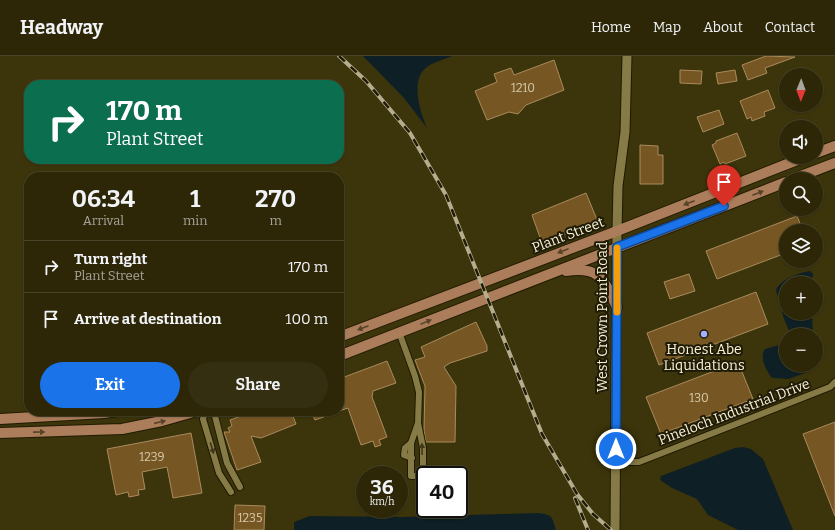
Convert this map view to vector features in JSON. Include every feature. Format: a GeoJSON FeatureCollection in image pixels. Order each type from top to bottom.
{"type":"FeatureCollection","features":[{"type":"Feature","properties":{"kind":"main road"},"geometry":{"type":"LineString","coordinates":[[823,150],[835,146]]}},
{"type":"Feature","properties":{"kind":"main road"},"geometry":{"type":"LineString","coordinates":[[811,172],[835,163]]}},
{"type":"Feature","properties":{"kind":"main road","name":"Plant Street"},"geometry":{"type":"LineString","coordinates":[[344,335],[787,164]]}},
{"type":"Feature","properties":{"kind":"main road","name":"Plant Street"},"geometry":{"type":"LineString","coordinates":[[344,354],[546,274],[779,185]]}},
{"type":"Feature","properties":{"kind":"main road"},"geometry":{"type":"LineString","coordinates":[[546,274],[581,269],[595,272],[605,283],[617,307]]}},
{"type":"Feature","properties":{"kind":"main road"},"geometry":{"type":"LineString","coordinates":[[399,332],[398,326],[400,321],[412,310]]}},
{"type":"Feature","properties":{"kind":"main road"},"geometry":{"type":"LineString","coordinates":[[364,347],[372,339],[379,322]]}},
{"type":"Feature","properties":{"kind":"main road"},"geometry":{"type":"LineString","coordinates":[[0,419],[60,416]]}},
{"type":"Feature","properties":{"kind":"main road"},"geometry":{"type":"LineString","coordinates":[[0,433],[122,429],[180,416]]}},
{"type":"Feature","properties":{"kind":"street","name":"West Crown Point Road"},"geometry":{"type":"LineString","coordinates":[[616,530],[618,186],[626,132],[627,56]]}},
{"type":"Feature","properties":{"kind":"street"},"geometry":{"type":"LineString","coordinates":[[399,332],[415,376],[419,392],[418,423],[423,448],[423,476],[411,476],[411,443],[418,423]]}},
{"type":"Feature","properties":{"kind":"street","name":"Pineloch Industrial Drive"},"geometry":{"type":"LineString","coordinates":[[616,462],[640,462],[830,388],[835,382]]}},
{"type":"Feature","properties":{"kind":"street"},"geometry":{"type":"LineString","coordinates":[[203,416],[202,419],[219,473],[231,492]]}},
{"type":"Feature","properties":{"kind":"street"},"geometry":{"type":"LineString","coordinates":[[215,416],[227,463],[240,487]]}},
{"type":"Feature","properties":{"kind":"water"},"geometry":{"type":"Polygon","coordinates":[[[363,56],[452,56],[428,66],[419,78],[418,100],[427,128],[404,98],[363,56]]]}},
{"type":"Feature","properties":{"kind":"water"},"geometry":{"type":"Polygon","coordinates":[[[810,271],[813,276],[793,276],[810,271]]]}},
{"type":"Feature","properties":{"kind":"water"},"geometry":{"type":"Polygon","coordinates":[[[779,285],[779,301],[776,290],[779,285]]]}},
{"type":"Feature","properties":{"kind":"water"},"geometry":{"type":"Polygon","coordinates":[[[784,320],[812,320],[813,328],[788,328],[784,320]]]}},
{"type":"Feature","properties":{"kind":"water"},"geometry":{"type":"Polygon","coordinates":[[[779,345],[779,372],[807,372],[789,379],[772,378],[763,360],[763,353],[765,349],[779,345]]]}},
{"type":"Feature","properties":{"kind":"water"},"geometry":{"type":"Polygon","coordinates":[[[743,447],[751,449],[763,459],[793,530],[738,530],[708,515],[697,499],[672,488],[660,480],[661,476],[735,448],[743,447]]]}},
{"type":"Feature","properties":{"kind":"water"},"geometry":{"type":"Polygon","coordinates":[[[539,513],[551,517],[556,530],[294,530],[294,522],[310,516],[356,516],[356,518],[408,518],[416,517],[416,518],[468,518],[468,515],[539,513]]]}},
{"type":"Feature","properties":{"kind":"building"},"geometry":{"type":"Polygon","coordinates":[[[766,56],[795,57],[765,68],[767,73],[748,80],[742,65],[766,56]]]}},
{"type":"Feature","properties":{"kind":"building"},"geometry":{"type":"Polygon","coordinates":[[[554,60],[564,90],[526,105],[518,114],[509,112],[487,120],[475,91],[497,82],[494,74],[511,68],[514,75],[554,60]]]}},
{"type":"Feature","properties":{"kind":"building"},"geometry":{"type":"Polygon","coordinates":[[[680,70],[702,71],[701,84],[680,83],[680,70]]]}},
{"type":"Feature","properties":{"kind":"building"},"geometry":{"type":"Polygon","coordinates":[[[735,70],[737,81],[718,84],[716,73],[735,70]]]}},
{"type":"Feature","properties":{"kind":"building"},"geometry":{"type":"Polygon","coordinates":[[[768,90],[775,108],[764,112],[765,116],[752,121],[751,117],[747,119],[740,101],[768,90]]]}},
{"type":"Feature","properties":{"kind":"building"},"geometry":{"type":"Polygon","coordinates":[[[719,110],[724,124],[703,132],[697,117],[719,110]]]}},
{"type":"Feature","properties":{"kind":"building"},"geometry":{"type":"Polygon","coordinates":[[[737,133],[746,156],[725,164],[724,162],[720,164],[712,145],[716,143],[716,141],[737,133]]]}},
{"type":"Feature","properties":{"kind":"building"},"geometry":{"type":"Polygon","coordinates":[[[640,145],[658,146],[658,155],[663,155],[663,184],[640,184],[640,145]]]}},
{"type":"Feature","properties":{"kind":"building"},"geometry":{"type":"Polygon","coordinates":[[[586,193],[598,222],[542,243],[532,215],[586,193]]]}},
{"type":"Feature","properties":{"kind":"building"},"geometry":{"type":"Polygon","coordinates":[[[797,216],[800,224],[779,224],[779,256],[717,279],[706,251],[797,216]]]}},
{"type":"Feature","properties":{"kind":"building"},"geometry":{"type":"Polygon","coordinates":[[[689,274],[695,291],[670,299],[664,282],[689,274]]]}},
{"type":"Feature","properties":{"kind":"building"},"geometry":{"type":"Polygon","coordinates":[[[756,292],[768,324],[659,365],[647,333],[756,292]]]}},
{"type":"Feature","properties":{"kind":"building"},"geometry":{"type":"Polygon","coordinates":[[[476,322],[487,346],[487,351],[450,363],[444,367],[456,386],[455,442],[426,442],[424,430],[425,386],[415,360],[425,357],[421,347],[476,322]]]}},
{"type":"Feature","properties":{"kind":"building"},"geometry":{"type":"Polygon","coordinates":[[[387,361],[396,383],[373,391],[372,397],[387,437],[379,440],[381,445],[375,447],[373,441],[361,445],[348,408],[344,409],[344,377],[387,361]]]}},
{"type":"Feature","properties":{"kind":"building"},"geometry":{"type":"Polygon","coordinates":[[[738,362],[753,399],[661,434],[646,397],[738,362]]]}},
{"type":"Feature","properties":{"kind":"building"},"geometry":{"type":"Polygon","coordinates":[[[241,416],[293,416],[296,424],[261,438],[251,436],[261,462],[237,470],[224,432],[230,432],[228,428],[232,426],[230,420],[241,416]]]}},
{"type":"Feature","properties":{"kind":"building"},"geometry":{"type":"Polygon","coordinates":[[[313,416],[326,416],[315,420],[313,416]]]}},
{"type":"Feature","properties":{"kind":"building"},"geometry":{"type":"Polygon","coordinates":[[[835,422],[835,516],[803,434],[835,422]]]}},
{"type":"Feature","properties":{"kind":"building"},"geometry":{"type":"Polygon","coordinates":[[[191,433],[202,493],[173,498],[167,467],[142,472],[145,489],[138,490],[139,495],[129,497],[128,492],[116,495],[107,449],[191,433]]]}},
{"type":"Feature","properties":{"kind":"building"},"geometry":{"type":"Polygon","coordinates":[[[235,505],[265,506],[264,530],[234,530],[235,505]]]}},
{"type":"Feature","properties":{"kind":"railway"},"geometry":{"type":"LineString","coordinates":[[339,56],[366,81],[410,133],[446,195],[542,434],[577,494],[593,514],[611,530]]}},
{"type":"Feature","properties":{"kind":"railway"},"geometry":{"type":"LineString","coordinates":[[575,498],[588,530]]}},
{"type":"Feature","properties":{"kind":"slow traffic"},"geometry":{"type":"LineString","coordinates":[[617,248],[617,312]]}},
{"type":"Feature","properties":{"kind":"place","name":"Honest Abe Liquidations"},"geometry":{"type":"Point","coordinates":[704,334]}},
{"type":"Feature","properties":{"kind":"route"},"geometry":{"type":"LineString","coordinates":[[616,449],[617,247],[724,206]]}}]}
